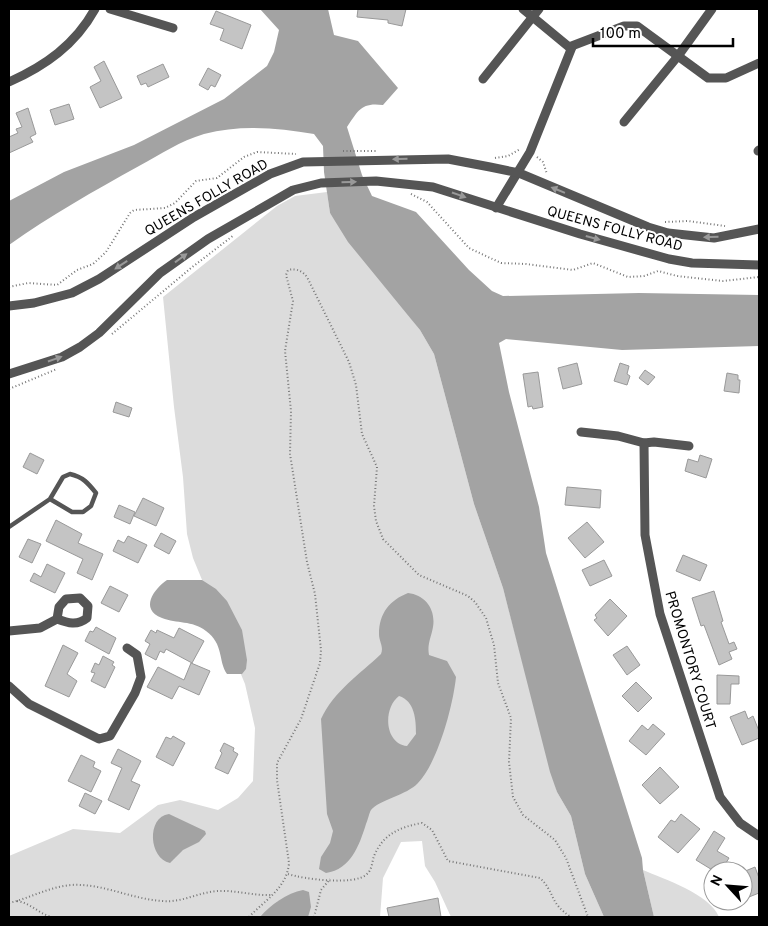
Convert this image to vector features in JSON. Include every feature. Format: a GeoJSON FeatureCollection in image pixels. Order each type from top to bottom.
{"type":"FeatureCollection","features":[{"type":"Feature","properties":{"kind":"street"},"geometry":{"type":"LineString","coordinates":[[9,82],[37,70],[57,55],[81,30],[95,9]]}},
{"type":"Feature","properties":{"kind":"street"},"geometry":{"type":"LineString","coordinates":[[110,9],[174,28]]}},
{"type":"Feature","properties":{"kind":"street"},"geometry":{"type":"LineString","coordinates":[[523,9],[569,47],[624,26],[637,26],[702,76],[715,79],[726,78],[759,63]]}},
{"type":"Feature","properties":{"kind":"street"},"geometry":{"type":"LineString","coordinates":[[483,79],[539,9]]}},
{"type":"Feature","properties":{"kind":"street"},"geometry":{"type":"LineString","coordinates":[[624,122],[678,56],[712,9]]}},
{"type":"Feature","properties":{"kind":"street"},"geometry":{"type":"LineString","coordinates":[[496,208],[530,152],[572,47]]}},
{"type":"Feature","properties":{"kind":"street","name":"QUEENS FOLLY ROAD"},"geometry":{"type":"LineString","coordinates":[[9,306],[34,303],[72,293],[99,279],[194,217],[270,174],[303,162],[317,160],[448,159],[519,173],[648,227],[668,233],[714,238],[759,229]]}},
{"type":"Feature","properties":{"kind":"street","name":"QUEENS FOLLY ROAD"},"geometry":{"type":"LineString","coordinates":[[9,374],[62,357],[80,347],[99,333],[160,274],[188,252],[293,190],[321,183],[376,181],[434,187],[496,208],[669,259],[692,263],[759,265]]}},
{"type":"Feature","properties":{"kind":"street"},"geometry":{"type":"LineString","coordinates":[[581,432],[618,436],[644,443],[654,442],[689,446]]}},
{"type":"Feature","properties":{"kind":"street","name":"PROMONTORY COURT"},"geometry":{"type":"LineString","coordinates":[[644,443],[645,535],[660,614],[720,797],[740,823],[759,836]]}},
{"type":"Feature","properties":{"kind":"street"},"geometry":{"type":"LineString","coordinates":[[9,631],[40,628],[57,619]]}},
{"type":"Feature","properties":{"kind":"street"},"geometry":{"type":"LineString","coordinates":[[9,686],[29,704],[99,739],[110,736],[135,693],[141,677],[137,655],[127,648]]}},
{"type":"Feature","properties":{"kind":"lane"},"geometry":{"type":"LineString","coordinates":[[9,527],[50,499],[63,477],[70,474],[80,476],[96,494],[90,506],[83,512],[72,512],[50,499]]}},
{"type":"Feature","properties":{"kind":"path"},"geometry":{"type":"LineString","coordinates":[[9,288],[28,283],[57,286],[77,270],[93,264],[106,252],[130,213],[134,210],[166,208],[175,203],[196,181],[217,178],[244,157],[257,152],[301,153]]}},
{"type":"Feature","properties":{"kind":"path"},"geometry":{"type":"LineString","coordinates":[[407,192],[428,202],[468,248],[501,263],[573,270],[593,263],[628,278],[644,276],[658,271],[677,276],[723,281],[759,277]]}},
{"type":"Feature","properties":{"kind":"path"},"geometry":{"type":"LineString","coordinates":[[108,337],[190,268],[239,231]]}},
{"type":"Feature","properties":{"kind":"path"},"geometry":{"type":"LineString","coordinates":[[250,917],[272,895],[288,874],[289,863],[277,780],[278,763],[301,719],[318,669],[321,650],[315,594],[306,562],[290,447],[291,411],[285,351],[293,301],[286,275],[288,270],[292,269],[303,272],[307,278],[349,362],[359,398],[362,434],[377,467],[374,506],[376,521],[383,539],[419,574],[468,596],[475,602],[486,618],[494,645],[498,683],[511,718],[509,762],[513,797],[523,815],[555,840],[566,858],[588,917]]}},
{"type":"Feature","properties":{"kind":"path"},"geometry":{"type":"LineString","coordinates":[[9,389],[60,367]]}},
{"type":"Feature","properties":{"kind":"path"},"geometry":{"type":"LineString","coordinates":[[288,874],[304,879],[355,879],[368,874],[379,847],[394,830],[422,823],[432,830],[444,857],[448,861],[540,878],[545,882],[557,906],[572,917]]}},
{"type":"Feature","properties":{"kind":"path"},"geometry":{"type":"LineString","coordinates":[[314,917],[320,890],[330,880]]}},
{"type":"Feature","properties":{"kind":"path"},"geometry":{"type":"LineString","coordinates":[[17,901],[46,889],[78,885],[97,887],[134,897],[163,901],[180,900],[217,891],[272,895]]}},
{"type":"Feature","properties":{"kind":"path"},"geometry":{"type":"LineString","coordinates":[[9,902],[24,902],[40,914],[52,917]]}},
{"type":"Feature","properties":{"kind":"shaded area"},"geometry":{"type":"Polygon","coordinates":[[[260,9],[328,9],[334,35],[358,41],[398,88],[383,105],[370,105],[361,109],[347,127],[362,175],[372,196],[416,212],[469,270],[492,291],[503,296],[639,293],[759,295],[759,346],[622,350],[506,339],[499,343],[509,392],[539,507],[546,553],[642,858],[654,917],[604,917],[585,874],[571,816],[557,792],[550,772],[503,588],[474,504],[434,354],[420,330],[348,242],[330,213],[324,172],[323,146],[314,134],[287,130],[246,128],[218,131],[195,137],[171,148],[89,194],[9,245],[9,201],[64,172],[134,145],[224,99],[267,66],[274,52],[279,30],[260,9]]]}},
{"type":"Feature","properties":{"kind":"shaded area"},"geometry":{"type":"Polygon","coordinates":[[[327,192],[330,213],[420,330],[434,354],[474,504],[503,588],[557,792],[571,816],[585,874],[604,917],[451,917],[435,882],[425,866],[422,841],[401,842],[383,878],[380,917],[9,917],[9,856],[73,829],[120,833],[158,805],[180,800],[218,810],[238,798],[253,781],[255,728],[245,684],[193,558],[187,534],[183,477],[163,297],[277,206],[295,196],[327,192]]]}},
{"type":"Feature","properties":{"kind":"shaded area"},"geometry":{"type":"Polygon","coordinates":[[[167,580],[202,580],[216,589],[227,601],[242,630],[247,660],[246,669],[242,674],[227,674],[216,641],[206,631],[195,625],[162,618],[151,610],[151,599],[158,588],[167,580]]]}},
{"type":"Feature","properties":{"kind":"shaded area"},"geometry":{"type":"Polygon","coordinates":[[[408,593],[420,597],[428,604],[433,614],[429,655],[447,661],[456,677],[448,718],[432,762],[418,783],[407,791],[375,806],[371,810],[357,848],[348,862],[335,871],[326,873],[319,869],[321,857],[330,843],[333,831],[327,814],[321,719],[340,691],[381,654],[379,634],[383,614],[396,599],[408,593]],[[399,696],[394,701],[390,708],[388,724],[394,739],[407,746],[416,734],[416,729],[414,712],[404,698],[399,696]]]}},
{"type":"Feature","properties":{"kind":"shaded area"},"geometry":{"type":"Polygon","coordinates":[[[169,814],[205,831],[206,834],[199,842],[183,850],[170,863],[163,860],[158,854],[154,847],[153,838],[156,822],[169,814]]]}},
{"type":"Feature","properties":{"kind":"shaded area"},"geometry":{"type":"Polygon","coordinates":[[[643,870],[697,894],[703,899],[703,911],[715,911],[719,917],[654,917],[643,870]]]}},
{"type":"Feature","properties":{"kind":"shaded area"},"geometry":{"type":"Polygon","coordinates":[[[303,890],[309,892],[311,907],[308,917],[260,917],[279,900],[303,890]]]}},
{"type":"Feature","properties":{"kind":"building"},"geometry":{"type":"Polygon","coordinates":[[[358,9],[406,9],[402,26],[388,23],[388,20],[357,17],[358,9]]]}},
{"type":"Feature","properties":{"kind":"building"},"geometry":{"type":"Polygon","coordinates":[[[216,11],[251,25],[242,49],[220,40],[224,29],[210,24],[216,11]]]}},
{"type":"Feature","properties":{"kind":"building"},"geometry":{"type":"Polygon","coordinates":[[[104,61],[122,98],[100,108],[90,87],[101,81],[94,67],[104,61]]]}},
{"type":"Feature","properties":{"kind":"building"},"geometry":{"type":"Polygon","coordinates":[[[163,64],[169,77],[148,87],[146,83],[141,85],[137,76],[163,64]]]}},
{"type":"Feature","properties":{"kind":"building"},"geometry":{"type":"Polygon","coordinates":[[[208,68],[221,75],[215,87],[211,85],[208,90],[199,85],[208,68]]]}},
{"type":"Feature","properties":{"kind":"building"},"geometry":{"type":"Polygon","coordinates":[[[69,104],[74,119],[55,125],[50,110],[69,104]]]}},
{"type":"Feature","properties":{"kind":"building"},"geometry":{"type":"Polygon","coordinates":[[[28,108],[36,134],[30,137],[33,142],[9,153],[9,137],[18,133],[16,129],[22,127],[16,113],[28,108]]]}},
{"type":"Feature","properties":{"kind":"building"},"geometry":{"type":"Polygon","coordinates":[[[577,363],[582,384],[563,389],[558,368],[577,363]]]}},
{"type":"Feature","properties":{"kind":"building"},"geometry":{"type":"Polygon","coordinates":[[[620,363],[629,366],[627,374],[630,376],[627,385],[614,381],[620,363]]]}},
{"type":"Feature","properties":{"kind":"building"},"geometry":{"type":"Polygon","coordinates":[[[645,370],[655,377],[648,385],[639,378],[645,370]]]}},
{"type":"Feature","properties":{"kind":"building"},"geometry":{"type":"Polygon","coordinates":[[[538,372],[543,407],[533,409],[532,406],[528,407],[523,374],[538,372]]]}},
{"type":"Feature","properties":{"kind":"building"},"geometry":{"type":"Polygon","coordinates":[[[727,373],[738,375],[738,380],[740,380],[739,393],[724,391],[727,373]]]}},
{"type":"Feature","properties":{"kind":"building"},"geometry":{"type":"Polygon","coordinates":[[[116,402],[132,408],[129,417],[113,412],[116,402]]]}},
{"type":"Feature","properties":{"kind":"building"},"geometry":{"type":"Polygon","coordinates":[[[30,453],[44,460],[37,474],[23,467],[30,453]]]}},
{"type":"Feature","properties":{"kind":"building"},"geometry":{"type":"Polygon","coordinates":[[[700,455],[712,459],[706,478],[685,471],[688,459],[698,462],[700,455]]]}},
{"type":"Feature","properties":{"kind":"building"},"geometry":{"type":"Polygon","coordinates":[[[567,487],[601,490],[600,508],[565,505],[567,487]]]}},
{"type":"Feature","properties":{"kind":"building"},"geometry":{"type":"Polygon","coordinates":[[[143,498],[164,508],[156,526],[134,516],[143,498]]]}},
{"type":"Feature","properties":{"kind":"building"},"geometry":{"type":"Polygon","coordinates":[[[119,505],[135,512],[130,524],[114,517],[119,505]]]}},
{"type":"Feature","properties":{"kind":"building"},"geometry":{"type":"Polygon","coordinates":[[[56,520],[82,534],[78,543],[103,554],[92,580],[77,573],[83,559],[46,541],[56,520]]]}},
{"type":"Feature","properties":{"kind":"building"},"geometry":{"type":"Polygon","coordinates":[[[587,522],[604,542],[585,558],[568,538],[587,522]]]}},
{"type":"Feature","properties":{"kind":"building"},"geometry":{"type":"Polygon","coordinates":[[[161,533],[176,541],[169,554],[154,546],[161,533]]]}},
{"type":"Feature","properties":{"kind":"building"},"geometry":{"type":"Polygon","coordinates":[[[128,536],[147,545],[138,563],[113,551],[118,540],[124,543],[128,536]]]}},
{"type":"Feature","properties":{"kind":"building"},"geometry":{"type":"Polygon","coordinates":[[[28,539],[41,544],[32,563],[19,557],[28,539]]]}},
{"type":"Feature","properties":{"kind":"building"},"geometry":{"type":"Polygon","coordinates":[[[683,555],[707,565],[700,581],[676,571],[683,555]]]}},
{"type":"Feature","properties":{"kind":"building"},"geometry":{"type":"Polygon","coordinates":[[[604,560],[612,576],[590,586],[582,570],[604,560]]]}},
{"type":"Feature","properties":{"kind":"building"},"geometry":{"type":"Polygon","coordinates":[[[47,564],[65,573],[55,593],[30,581],[34,573],[41,577],[47,564]]]}},
{"type":"Feature","properties":{"kind":"building"},"geometry":{"type":"Polygon","coordinates":[[[110,586],[128,595],[119,612],[101,603],[110,586]]]}},
{"type":"Feature","properties":{"kind":"building"},"geometry":{"type":"Polygon","coordinates":[[[714,591],[723,621],[721,622],[729,644],[734,642],[737,649],[729,652],[732,659],[719,665],[704,625],[701,626],[692,598],[714,591]]]}},
{"type":"Feature","properties":{"kind":"building"},"geometry":{"type":"Polygon","coordinates":[[[610,599],[627,616],[608,636],[594,620],[597,618],[595,615],[610,599]]]}},
{"type":"Feature","properties":{"kind":"building"},"geometry":{"type":"Polygon","coordinates":[[[96,627],[116,638],[109,654],[85,641],[90,631],[93,632],[96,627]]]}},
{"type":"Feature","properties":{"kind":"building"},"geometry":{"type":"Polygon","coordinates":[[[179,628],[204,641],[192,663],[166,649],[164,653],[160,651],[156,660],[145,654],[150,644],[145,641],[151,630],[156,633],[157,630],[174,638],[179,628]]]}},
{"type":"Feature","properties":{"kind":"building"},"geometry":{"type":"Polygon","coordinates":[[[63,645],[78,653],[67,674],[77,681],[69,697],[45,686],[63,645]]]}},
{"type":"Feature","properties":{"kind":"building"},"geometry":{"type":"Polygon","coordinates":[[[627,646],[640,665],[627,675],[613,655],[627,646]]]}},
{"type":"Feature","properties":{"kind":"building"},"geometry":{"type":"Polygon","coordinates":[[[103,656],[114,662],[112,665],[115,667],[105,688],[91,681],[95,673],[91,672],[95,663],[99,665],[103,656]]]}},
{"type":"Feature","properties":{"kind":"building"},"geometry":{"type":"Polygon","coordinates":[[[191,663],[210,671],[199,695],[179,686],[172,699],[147,687],[158,667],[184,680],[191,663]]]}},
{"type":"Feature","properties":{"kind":"building"},"geometry":{"type":"Polygon","coordinates":[[[717,675],[739,676],[739,684],[731,684],[730,704],[717,704],[717,675]]]}},
{"type":"Feature","properties":{"kind":"building"},"geometry":{"type":"Polygon","coordinates":[[[636,682],[652,698],[638,712],[622,696],[636,682]]]}},
{"type":"Feature","properties":{"kind":"building"},"geometry":{"type":"Polygon","coordinates":[[[745,711],[748,719],[753,716],[759,731],[759,738],[742,745],[730,717],[745,711]]]}},
{"type":"Feature","properties":{"kind":"building"},"geometry":{"type":"Polygon","coordinates":[[[653,724],[665,734],[646,755],[629,741],[642,725],[648,730],[653,724]]]}},
{"type":"Feature","properties":{"kind":"building"},"geometry":{"type":"Polygon","coordinates":[[[173,736],[185,743],[173,766],[156,757],[166,737],[171,739],[173,736]]]}},
{"type":"Feature","properties":{"kind":"building"},"geometry":{"type":"Polygon","coordinates":[[[224,743],[234,748],[233,751],[238,754],[228,774],[215,768],[222,753],[220,751],[224,743]]]}},
{"type":"Feature","properties":{"kind":"building"},"geometry":{"type":"Polygon","coordinates":[[[118,749],[141,761],[131,781],[140,785],[129,810],[108,800],[122,768],[111,763],[118,749]]]}},
{"type":"Feature","properties":{"kind":"building"},"geometry":{"type":"Polygon","coordinates":[[[81,755],[95,762],[93,767],[101,771],[91,792],[68,781],[81,755]]]}},
{"type":"Feature","properties":{"kind":"building"},"geometry":{"type":"Polygon","coordinates":[[[660,767],[679,787],[660,804],[642,785],[660,767]]]}},
{"type":"Feature","properties":{"kind":"building"},"geometry":{"type":"Polygon","coordinates":[[[85,793],[102,801],[95,814],[79,806],[85,793]]]}},
{"type":"Feature","properties":{"kind":"building"},"geometry":{"type":"Polygon","coordinates":[[[681,814],[700,829],[678,853],[658,837],[671,820],[675,822],[681,814]]]}},
{"type":"Feature","properties":{"kind":"building"},"geometry":{"type":"Polygon","coordinates":[[[714,831],[725,838],[717,851],[729,858],[727,861],[703,861],[703,864],[696,860],[714,831]]]}},
{"type":"Feature","properties":{"kind":"building"},"geometry":{"type":"Polygon","coordinates":[[[755,867],[759,878],[759,893],[753,895],[753,868],[755,867]]]}},
{"type":"Feature","properties":{"kind":"building"},"geometry":{"type":"Polygon","coordinates":[[[438,898],[441,917],[389,917],[387,908],[438,898]]]}}]}
